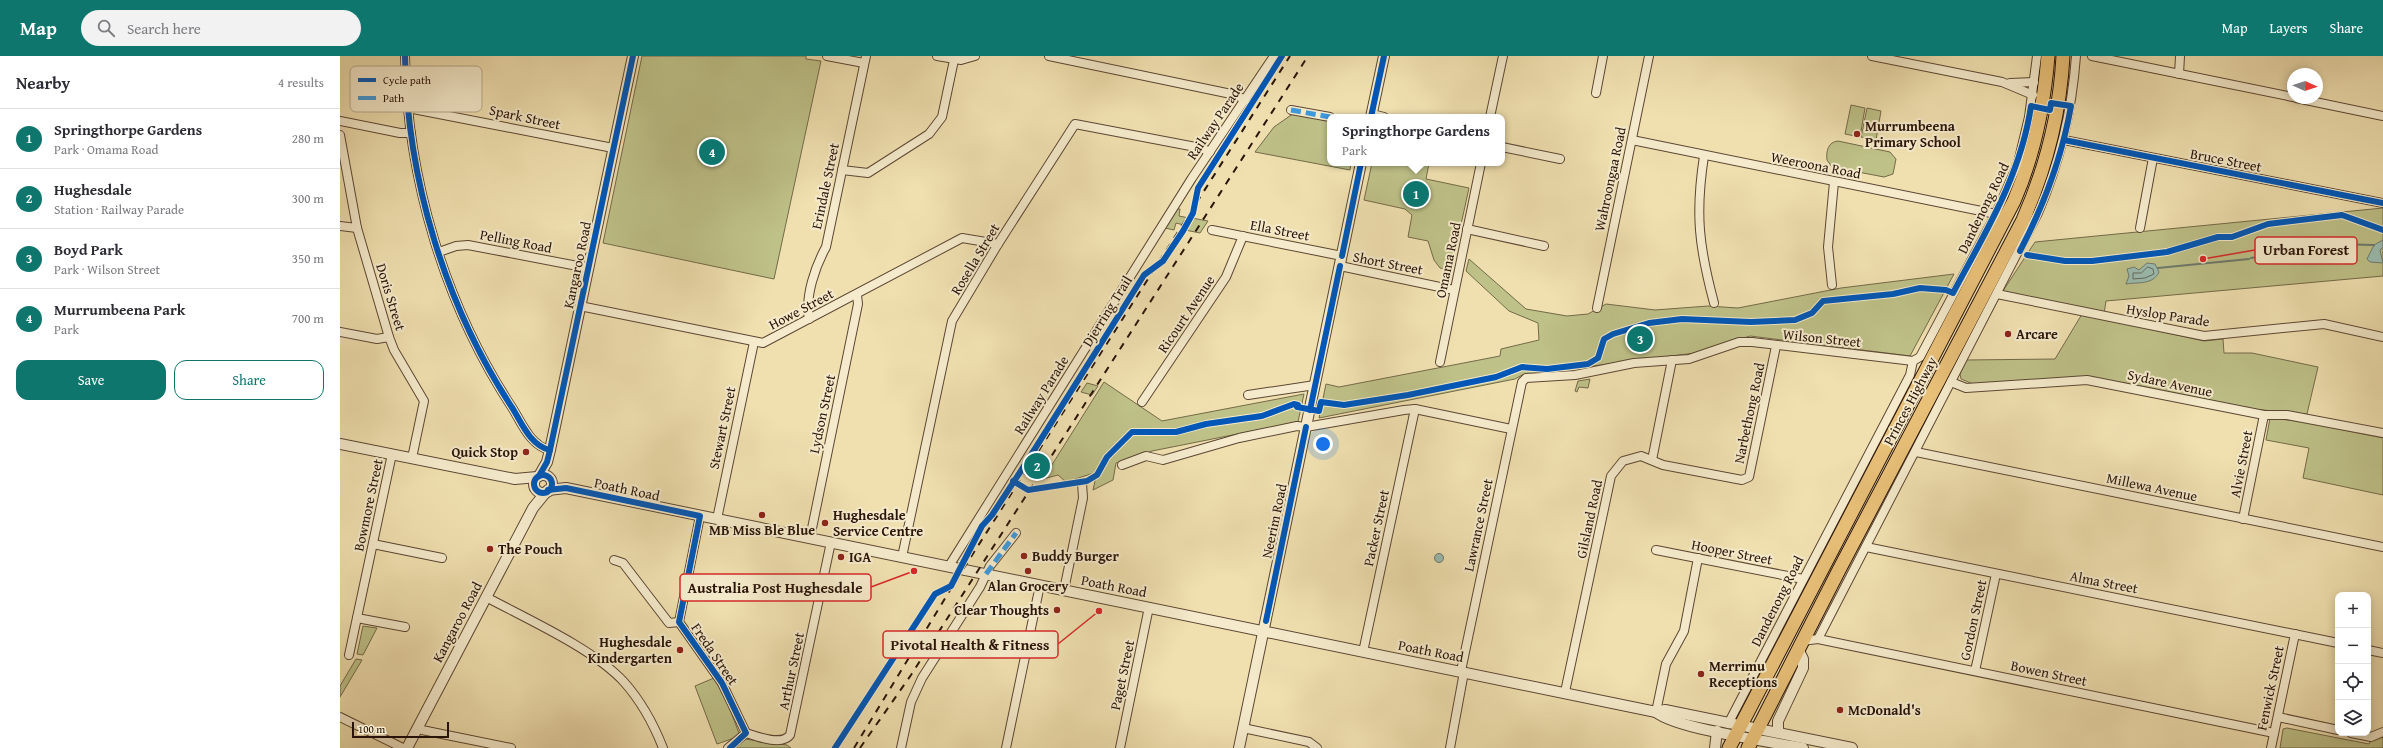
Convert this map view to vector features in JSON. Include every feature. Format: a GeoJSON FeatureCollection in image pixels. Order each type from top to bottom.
{"type":"FeatureCollection","features":[{"type":"Feature","properties":{"kind":"highway","name":"Princes Highway"},"geometry":{"type":"LineString","coordinates":[[1729,748],[1734,728],[1855,493],[1967,281],[2008,212],[2026,169],[2042,108],[2048,56]]}},
{"type":"Feature","properties":{"kind":"highway","name":"Princes Highway"},"geometry":{"type":"LineString","coordinates":[[1753,738],[1800,645],[1880,506],[1992,292],[2023,220],[2045,163],[2057,113],[2064,56]]}},
{"type":"Feature","properties":{"kind":"street"},"geometry":{"type":"LineString","coordinates":[[405,56],[406,66]]}},
{"type":"Feature","properties":{"kind":"street","name":"Kangaroo Road"},"geometry":{"type":"LineString","coordinates":[[544,478],[632,56]]}},
{"type":"Feature","properties":{"kind":"street"},"geometry":{"type":"LineString","coordinates":[[827,56],[865,60]]}},
{"type":"Feature","properties":{"kind":"street"},"geometry":{"type":"LineString","coordinates":[[937,56],[954,60],[975,56]]}},
{"type":"Feature","properties":{"kind":"street"},"geometry":{"type":"LineString","coordinates":[[1049,56],[1236,95],[1246,100]]}},
{"type":"Feature","properties":{"kind":"street","name":"Railway Parade"},"geometry":{"type":"LineString","coordinates":[[949,566],[1210,152],[1274,56]]}},
{"type":"Feature","properties":{"kind":"street"},"geometry":{"type":"LineString","coordinates":[[1371,114],[1384,56]]}},
{"type":"Feature","properties":{"kind":"street"},"geometry":{"type":"LineString","coordinates":[[1491,114],[1503,56]]}},
{"type":"Feature","properties":{"kind":"street"},"geometry":{"type":"LineString","coordinates":[[1596,93],[1604,56]]}},
{"type":"Feature","properties":{"kind":"street","name":"Wahroongaa Road"},"geometry":{"type":"LineString","coordinates":[[1597,308],[1649,56]]}},
{"type":"Feature","properties":{"kind":"street"},"geometry":{"type":"LineString","coordinates":[[1872,56],[1902,59],[2002,82],[2033,95]]}},
{"type":"Feature","properties":{"kind":"street","name":"Dandenong Road"},"geometry":{"type":"LineString","coordinates":[[1734,728],[1803,579],[1855,493],[1910,375],[1913,361],[1920,357],[1967,281],[2018,163],[2033,95],[2037,56]]}},
{"type":"Feature","properties":{"kind":"street"},"geometry":{"type":"LineString","coordinates":[[1778,732],[1778,721],[1803,668],[1800,645],[1818,639],[1866,547],[1880,506],[1916,452],[1951,382],[1992,292],[2038,214],[2064,140],[2072,98],[2076,56]]}},
{"type":"Feature","properties":{"kind":"street"},"geometry":{"type":"LineString","coordinates":[[2092,56],[2287,97]]}},
{"type":"Feature","properties":{"kind":"street"},"geometry":{"type":"LineString","coordinates":[[2179,74],[2180,56]]}},
{"type":"Feature","properties":{"kind":"street","name":"Erindale Street"},"geometry":{"type":"LineString","coordinates":[[809,319],[808,310],[817,263],[826,247],[865,60]]}},
{"type":"Feature","properties":{"kind":"street"},"geometry":{"type":"LineString","coordinates":[[842,170],[868,173],[929,134],[942,117],[954,60]]}},
{"type":"Feature","properties":{"kind":"street"},"geometry":{"type":"LineString","coordinates":[[2002,82],[2034,82]]}},
{"type":"Feature","properties":{"kind":"street"},"geometry":{"type":"LineString","coordinates":[[2323,104],[2383,116]]}},
{"type":"Feature","properties":{"kind":"street"},"geometry":{"type":"LineString","coordinates":[[1291,110],[1327,116]]}},
{"type":"Feature","properties":{"kind":"street"},"geometry":{"type":"LineString","coordinates":[[409,112],[421,186],[439,252],[460,310],[495,379],[535,442],[550,450]]}},
{"type":"Feature","properties":{"kind":"street","name":"Spark Street"},"geometry":{"type":"LineString","coordinates":[[428,112],[613,148]]}},
{"type":"Feature","properties":{"kind":"street"},"geometry":{"type":"LineString","coordinates":[[340,121],[400,133],[412,133]]}},
{"type":"Feature","properties":{"kind":"street","name":"Rosella Street"},"geometry":{"type":"LineString","coordinates":[[902,557],[952,322],[998,244],[1075,124],[1202,148],[1210,152]]}},
{"type":"Feature","properties":{"kind":"street","name":"Doris Street"},"geometry":{"type":"LineString","coordinates":[[340,135],[358,228],[389,337],[424,401],[412,458]]}},
{"type":"Feature","properties":{"kind":"street","name":"Weeroona Road"},"geometry":{"type":"LineString","coordinates":[[1632,140],[1704,156],[1996,214]]}},
{"type":"Feature","properties":{"kind":"street","name":"Bruce Street"},"geometry":{"type":"LineString","coordinates":[[2064,140],[2383,203]]}},
{"type":"Feature","properties":{"kind":"street"},"geometry":{"type":"LineString","coordinates":[[1505,149],[1560,159]]}},
{"type":"Feature","properties":{"kind":"street"},"geometry":{"type":"LineString","coordinates":[[1704,156],[1698,195],[1698,225],[1701,256],[1714,303]]}},
{"type":"Feature","properties":{"kind":"street"},"geometry":{"type":"LineString","coordinates":[[2140,228],[2154,158]]}},
{"type":"Feature","properties":{"kind":"street","name":"Neerim Road"},"geometry":{"type":"LineString","coordinates":[[1239,748],[1360,166]]}},
{"type":"Feature","properties":{"kind":"street","name":"Omama Road"},"geometry":{"type":"LineString","coordinates":[[1440,362],[1480,166]]}},
{"type":"Feature","properties":{"kind":"street"},"geometry":{"type":"LineString","coordinates":[[1832,285],[1828,247],[1834,182]]}},
{"type":"Feature","properties":{"kind":"street"},"geometry":{"type":"LineString","coordinates":[[340,226],[358,228]]}},
{"type":"Feature","properties":{"kind":"street"},"geometry":{"type":"LineString","coordinates":[[1467,229],[1544,246]]}},
{"type":"Feature","properties":{"kind":"street","name":"Ella Street"},"geometry":{"type":"LineString","coordinates":[[1212,230],[1342,256]]}},
{"type":"Feature","properties":{"kind":"street","name":"Ricourt Avenue"},"geometry":{"type":"LineString","coordinates":[[1142,402],[1226,277],[1243,236]]}},
{"type":"Feature","properties":{"kind":"street","name":"Howe Street"},"geometry":{"type":"LineString","coordinates":[[580,306],[754,342],[767,342],[962,238],[998,244]]}},
{"type":"Feature","properties":{"kind":"street","name":"Pelling Road"},"geometry":{"type":"LineString","coordinates":[[439,252],[468,245],[588,268]]}},
{"type":"Feature","properties":{"kind":"street","name":"Short Street"},"geometry":{"type":"LineString","coordinates":[[1340,266],[1454,290]]}},
{"type":"Feature","properties":{"kind":"street"},"geometry":{"type":"LineString","coordinates":[[1967,281],[1992,292]]}},
{"type":"Feature","properties":{"kind":"street","name":"Hyslop Parade"},"geometry":{"type":"LineString","coordinates":[[1992,292],[2204,336],[2324,324],[2383,336]]}},
{"type":"Feature","properties":{"kind":"street","name":"Lydson Street"},"geometry":{"type":"LineString","coordinates":[[810,538],[858,304],[857,295]]}},
{"type":"Feature","properties":{"kind":"street"},"geometry":{"type":"LineString","coordinates":[[340,332],[377,339],[389,337]]}},
{"type":"Feature","properties":{"kind":"street","name":"Stewart Street"},"geometry":{"type":"LineString","coordinates":[[717,519],[754,342]]}},
{"type":"Feature","properties":{"kind":"street","name":"Wilson Street"},"geometry":{"type":"LineString","coordinates":[[1521,385],[1524,380],[1529,377],[1575,374],[1634,363],[1689,359],[1739,342],[1913,361]]}},
{"type":"Feature","properties":{"kind":"street","name":"Narbethong Road"},"geometry":{"type":"LineString","coordinates":[[1742,480],[1749,477],[1776,346]]}},
{"type":"Feature","properties":{"kind":"street"},"geometry":{"type":"LineString","coordinates":[[1652,460],[1672,360]]}},
{"type":"Feature","properties":{"kind":"street","name":"Sydare Avenue"},"geometry":{"type":"LineString","coordinates":[[1951,382],[1966,388],[2087,380],[2264,415],[2286,415],[2383,433]]}},
{"type":"Feature","properties":{"kind":"street"},"geometry":{"type":"LineString","coordinates":[[1248,395],[1315,384]]}},
{"type":"Feature","properties":{"kind":"street","name":"Lawrance Street"},"geometry":{"type":"LineString","coordinates":[[1450,748],[1462,692],[1464,672],[1511,429],[1521,385]]}},
{"type":"Feature","properties":{"kind":"street"},"geometry":{"type":"LineString","coordinates":[[1122,465],[1146,456],[1163,460],[1239,438],[1297,426],[1306,427],[1415,409],[1511,429]]}},
{"type":"Feature","properties":{"kind":"street","name":"Packer Street"},"geometry":{"type":"LineString","coordinates":[[1363,652],[1415,409]]}},
{"type":"Feature","properties":{"kind":"street","name":"Alvie Street"},"geometry":{"type":"LineString","coordinates":[[2243,519],[2264,415]]}},
{"type":"Feature","properties":{"kind":"street"},"geometry":{"type":"LineString","coordinates":[[340,444],[515,479],[535,488],[540,492],[547,491],[551,486],[544,478]]}},
{"type":"Feature","properties":{"kind":"street","name":"Millewa Avenue"},"geometry":{"type":"LineString","coordinates":[[1916,452],[2383,547]]}},
{"type":"Feature","properties":{"kind":"street","name":"Bowmore Street"},"geometry":{"type":"LineString","coordinates":[[349,655],[392,454]]}},
{"type":"Feature","properties":{"kind":"street","name":"Gilsland Road"},"geometry":{"type":"LineString","coordinates":[[1565,692],[1611,476],[1619,465],[1628,458],[1641,456],[1663,465],[1742,480]]}},
{"type":"Feature","properties":{"kind":"street"},"geometry":{"type":"LineString","coordinates":[[515,479],[544,478]]}},
{"type":"Feature","properties":{"kind":"street"},"geometry":{"type":"LineString","coordinates":[[535,488],[534,483],[544,478]]}},
{"type":"Feature","properties":{"kind":"street","name":"Poath Road"},"geometry":{"type":"LineString","coordinates":[[544,478],[566,488],[1363,652],[1565,692],[1656,712],[1665,710],[1734,728]]}},
{"type":"Feature","properties":{"kind":"street"},"geometry":{"type":"LineString","coordinates":[[1064,590],[1083,498],[1082,483]]}},
{"type":"Feature","properties":{"kind":"street","name":"Kangaroo Road"},"geometry":{"type":"LineString","coordinates":[[532,508],[535,488]]}},
{"type":"Feature","properties":{"kind":"street","name":"Poath Road"},"geometry":{"type":"LineString","coordinates":[[547,491],[566,488]]}},
{"type":"Feature","properties":{"kind":"street","name":"Kangaroo Road"},"geometry":{"type":"LineString","coordinates":[[407,748],[532,508],[547,491]]}},
{"type":"Feature","properties":{"kind":"street"},"geometry":{"type":"LineString","coordinates":[[1855,493],[1880,506]]}},
{"type":"Feature","properties":{"kind":"street","name":"Freda Street"},"geometry":{"type":"LineString","coordinates":[[700,516],[679,622],[722,684],[746,733]]}},
{"type":"Feature","properties":{"kind":"street"},"geometry":{"type":"LineString","coordinates":[[901,748],[915,689],[986,574],[1016,533]]}},
{"type":"Feature","properties":{"kind":"street","name":"Arthur Street"},"geometry":{"type":"LineString","coordinates":[[746,733],[780,740],[786,740],[790,735],[831,542]]}},
{"type":"Feature","properties":{"kind":"street"},"geometry":{"type":"LineString","coordinates":[[373,544],[442,558]]}},
{"type":"Feature","properties":{"kind":"street","name":"Alma Street"},"geometry":{"type":"LineString","coordinates":[[1866,547],[2335,642]]}},
{"type":"Feature","properties":{"kind":"street","name":"Hooper Street"},"geometry":{"type":"LineString","coordinates":[[1656,550],[1803,579]]}},
{"type":"Feature","properties":{"kind":"street"},"geometry":{"type":"LineString","coordinates":[[1656,712],[1666,664],[1684,632],[1698,558]]}},
{"type":"Feature","properties":{"kind":"street"},"geometry":{"type":"LineString","coordinates":[[614,560],[623,563],[669,623],[679,622]]}},
{"type":"Feature","properties":{"kind":"street","name":"Gordon Street"},"geometry":{"type":"LineString","coordinates":[[1975,671],[1996,574]]}},
{"type":"Feature","properties":{"kind":"street"},"geometry":{"type":"LineString","coordinates":[[1006,748],[1040,585]]}},
{"type":"Feature","properties":{"kind":"street"},"geometry":{"type":"LineString","coordinates":[[486,597],[587,652],[624,682],[647,716],[662,748]]}},
{"type":"Feature","properties":{"kind":"street","name":"Paget Street"},"geometry":{"type":"LineString","coordinates":[[1120,748],[1149,607]]}},
{"type":"Feature","properties":{"kind":"street"},"geometry":{"type":"LineString","coordinates":[[357,618],[405,627]]}},
{"type":"Feature","properties":{"kind":"street","name":"Fenwick Street"},"geometry":{"type":"LineString","coordinates":[[2271,748],[2295,634]]}},
{"type":"Feature","properties":{"kind":"street","name":"Bowen Street"},"geometry":{"type":"LineString","coordinates":[[1818,639],[2274,733]]}},
{"type":"Feature","properties":{"kind":"street"},"geometry":{"type":"LineString","coordinates":[[2371,651],[2383,653]]}},
{"type":"Feature","properties":{"kind":"street","name":"Poath Road"},"geometry":{"type":"LineString","coordinates":[[1656,712],[1663,718],[1717,731],[1734,728]]}},
{"type":"Feature","properties":{"kind":"street"},"geometry":{"type":"LineString","coordinates":[[340,717],[402,748]]}},
{"type":"Feature","properties":{"kind":"street"},"geometry":{"type":"LineString","coordinates":[[2278,717],[2335,729]]}},
{"type":"Feature","properties":{"kind":"street"},"geometry":{"type":"LineString","coordinates":[[1243,728],[1309,742],[1316,748]]}},
{"type":"Feature","properties":{"kind":"street"},"geometry":{"type":"LineString","coordinates":[[1734,728],[1753,738],[1803,748]]}},
{"type":"Feature","properties":{"kind":"street"},"geometry":{"type":"LineString","coordinates":[[417,729],[511,748]]}},
{"type":"Feature","properties":{"kind":"street"},"geometry":{"type":"LineString","coordinates":[[1714,748],[1717,731]]}},
{"type":"Feature","properties":{"kind":"street"},"geometry":{"type":"LineString","coordinates":[[1753,738],[1778,732],[1852,748]]}},
{"type":"Feature","properties":{"kind":"street"},"geometry":{"type":"LineString","coordinates":[[2366,736],[2371,737],[2383,732]]}},
{"type":"Feature","properties":{"kind":"street"},"geometry":{"type":"LineString","coordinates":[[728,748],[746,733]]}},
{"type":"Feature","properties":{"kind":"street"},"geometry":{"type":"LineString","coordinates":[[1768,748],[1784,744]]}},
{"type":"Feature","properties":{"kind":"green space"},"geometry":{"type":"Polygon","coordinates":[[[642,56],[806,56],[806,59],[821,61],[774,279],[603,243],[642,56]]]}},
{"type":"Feature","properties":{"kind":"green space"},"geometry":{"type":"Polygon","coordinates":[[[1851,105],[1865,108],[1860,137],[1845,134],[1851,105]]]}},
{"type":"Feature","properties":{"kind":"green space"},"geometry":{"type":"Polygon","coordinates":[[[1867,108],[1881,111],[1876,140],[1861,137],[1867,108]]]}},
{"type":"Feature","properties":{"kind":"green space"},"geometry":{"type":"Polygon","coordinates":[[[1294,113],[1327,120],[1327,166],[1255,152],[1274,127],[1294,113]]]}},
{"type":"Feature","properties":{"kind":"green space"},"geometry":{"type":"Polygon","coordinates":[[[1838,141],[1890,152],[1896,159],[1893,174],[1884,177],[1832,167],[1827,160],[1827,150],[1832,143],[1838,141]]]}},
{"type":"Feature","properties":{"kind":"green space"},"geometry":{"type":"Polygon","coordinates":[[[1329,166],[1351,166],[1350,170],[1329,166]]]}},
{"type":"Feature","properties":{"kind":"green space"},"geometry":{"type":"Polygon","coordinates":[[[1371,166],[1428,166],[1426,179],[1469,188],[1451,270],[1440,268],[1434,260],[1428,241],[1408,237],[1412,215],[1405,209],[1364,200],[1371,166]]]}},
{"type":"Feature","properties":{"kind":"green space"},"geometry":{"type":"Polygon","coordinates":[[[2383,208],[2383,276],[2106,301],[2104,314],[2001,294],[2035,242],[2383,208]]]}},
{"type":"Feature","properties":{"kind":"green space"},"geometry":{"type":"Polygon","coordinates":[[[1177,209],[1180,209],[1179,216],[1189,218],[1184,225],[1176,223],[1174,230],[1165,228],[1177,209]]]}},
{"type":"Feature","properties":{"kind":"green space"},"geometry":{"type":"Polygon","coordinates":[[[1192,218],[1208,221],[1200,233],[1185,230],[1192,218]]]}},
{"type":"Feature","properties":{"kind":"green space"},"geometry":{"type":"Polygon","coordinates":[[[1469,259],[1526,309],[1567,316],[1588,314],[1606,304],[1655,310],[1708,306],[1738,308],[1841,288],[1954,274],[1910,356],[1750,336],[1695,353],[1522,375],[1515,379],[1319,418],[1326,384],[1339,387],[1500,356],[1501,349],[1539,340],[1538,323],[1509,311],[1466,271],[1469,259]]]}},
{"type":"Feature","properties":{"kind":"green space"},"geometry":{"type":"Polygon","coordinates":[[[2082,314],[2204,341],[2223,339],[2224,353],[2252,353],[2318,367],[2307,414],[2252,409],[2131,384],[2094,379],[1973,384],[1961,379],[1960,374],[1966,360],[2055,359],[2082,314]]]}},
{"type":"Feature","properties":{"kind":"green space"},"geometry":{"type":"Polygon","coordinates":[[[1590,379],[1588,388],[1579,387],[1577,392],[1575,391],[1578,381],[1590,379]]]}},
{"type":"Feature","properties":{"kind":"green space"},"geometry":{"type":"Polygon","coordinates":[[[1104,382],[1162,421],[1304,394],[1298,422],[1152,451],[1116,463],[1113,480],[1093,490],[1097,472],[1066,482],[1058,475],[1043,479],[1104,382]]]}},
{"type":"Feature","properties":{"kind":"green space"},"geometry":{"type":"Polygon","coordinates":[[[1087,383],[1098,386],[1092,395],[1081,392],[1087,383]]]}},
{"type":"Feature","properties":{"kind":"green space"},"geometry":{"type":"Polygon","coordinates":[[[2270,418],[2305,422],[2383,438],[2383,495],[2303,478],[2309,448],[2266,440],[2270,418]]]}},
{"type":"Feature","properties":{"kind":"green space"},"geometry":{"type":"Polygon","coordinates":[[[363,626],[377,628],[363,655],[357,654],[363,626]]]}},
{"type":"Feature","properties":{"kind":"green space"},"geometry":{"type":"Polygon","coordinates":[[[356,659],[362,660],[340,697],[340,686],[356,659]]]}},
{"type":"Feature","properties":{"kind":"green space"},"geometry":{"type":"Polygon","coordinates":[[[714,678],[728,704],[740,736],[717,744],[695,686],[714,678]]]}},
{"type":"Feature","properties":{"kind":"green space"},"geometry":{"type":"Polygon","coordinates":[[[2287,728],[2369,744],[2371,740],[2383,737],[2383,748],[2280,748],[2283,729],[2287,728]]]}},
{"type":"Feature","properties":{"kind":"green space"},"geometry":{"type":"Polygon","coordinates":[[[745,739],[787,745],[791,748],[731,748],[745,739]]]}},
{"type":"Feature","properties":{"kind":"water"},"geometry":{"type":"Polygon","coordinates":[[[2383,240],[2383,247],[2380,250],[2383,263],[2370,262],[2367,259],[2374,245],[2383,240]]]}},
{"type":"Feature","properties":{"kind":"water"},"geometry":{"type":"Polygon","coordinates":[[[2147,263],[2155,264],[2159,272],[2153,279],[2145,282],[2126,284],[2129,276],[2127,269],[2134,267],[2139,270],[2147,263]]]}},
{"type":"Feature","properties":{"kind":"water"},"geometry":{"type":"Polygon","coordinates":[[[1439,553],[1444,558],[1439,563],[1434,558],[1439,553]]]}},
{"type":"Feature","properties":{"kind":"waterway"},"geometry":{"type":"LineString","coordinates":[[2251,258],[2336,244],[2374,245]]}},
{"type":"Feature","properties":{"kind":"waterway"},"geometry":{"type":"LineString","coordinates":[[2158,268],[2249,259]]}},
{"type":"Feature","properties":{"kind":"railway"},"geometry":{"type":"LineString","coordinates":[[854,748],[955,582],[1290,56]]}},
{"type":"Feature","properties":{"kind":"railway"},"geometry":{"type":"LineString","coordinates":[[860,748],[911,675],[1308,56]]}},
{"type":"Feature","properties":{"kind":"marked path"},"geometry":{"type":"LineString","coordinates":[[1291,110],[1327,116]]}},
{"type":"Feature","properties":{"kind":"marked path"},"geometry":{"type":"LineString","coordinates":[[986,574],[1016,533]]}},
{"type":"Feature","properties":{"kind":"cycle path"},"geometry":{"type":"LineString","coordinates":[[405,56],[405,66]]}},
{"type":"Feature","properties":{"kind":"cycle path"},"geometry":{"type":"LineString","coordinates":[[539,476],[547,462],[550,450],[633,56]]}},
{"type":"Feature","properties":{"kind":"cycle path","name":"Djerring Trail"},"geometry":{"type":"LineString","coordinates":[[835,748],[935,594],[951,586],[982,526],[992,515],[1026,463],[1144,275],[1163,261],[1183,231],[1193,213],[1198,188],[1282,56]]}},
{"type":"Feature","properties":{"kind":"cycle path"},"geometry":{"type":"LineString","coordinates":[[1372,114],[1384,56]]}},
{"type":"Feature","properties":{"kind":"cycle path"},"geometry":{"type":"LineString","coordinates":[[1013,481],[1028,490],[1087,481],[1097,475],[1107,457],[1132,432],[1176,432],[1206,424],[1262,416],[1294,404],[1298,405],[1297,407],[1319,411],[1321,402],[1344,405],[1408,395],[1496,377],[1522,367],[1547,369],[1588,364],[1598,358],[1604,339],[1613,334],[1649,323],[1682,319],[1751,322],[1795,320],[1812,313],[1823,301],[1893,294],[1920,288],[1946,290],[1953,293],[1989,226],[2010,180],[2019,156],[2031,106],[2050,110],[2051,103],[2071,106],[2063,144],[2051,180],[2037,216],[2020,251]]}},
{"type":"Feature","properties":{"kind":"cycle path"},"geometry":{"type":"LineString","coordinates":[[408,112],[413,149],[422,195],[434,240],[449,284],[468,328],[489,369],[524,428],[537,444],[550,450]]}},
{"type":"Feature","properties":{"kind":"cycle path"},"geometry":{"type":"LineString","coordinates":[[2064,140],[2383,203]]}},
{"type":"Feature","properties":{"kind":"cycle path"},"geometry":{"type":"LineString","coordinates":[[1342,256],[1360,166]]}},
{"type":"Feature","properties":{"kind":"cycle path"},"geometry":{"type":"LineString","coordinates":[[2027,255],[2065,261],[2092,261],[2167,252],[2218,237],[2232,237],[2268,224],[2342,215],[2383,230]]}},
{"type":"Feature","properties":{"kind":"cycle path"},"geometry":{"type":"LineString","coordinates":[[1310,410],[1340,266]]}},
{"type":"Feature","properties":{"kind":"cycle path"},"geometry":{"type":"LineString","coordinates":[[1266,621],[1306,427]]}},
{"type":"Feature","properties":{"kind":"cycle path"},"geometry":{"type":"LineString","coordinates":[[543,475],[549,478],[552,484],[549,490],[543,493],[537,490],[534,484],[537,478],[543,475]]}},
{"type":"Feature","properties":{"kind":"cycle path"},"geometry":{"type":"LineString","coordinates":[[548,490],[566,488],[700,516],[679,622],[722,683],[746,733],[730,748]]}},
{"type":"Feature","properties":{"kind":"place","name":"Murrumbeena Primary School"},"geometry":{"type":"Point","coordinates":[1857,134]}},
{"type":"Feature","properties":{"kind":"place","name":"Murrumbeena Park"},"geometry":{"type":"Point","coordinates":[712,152]}},
{"type":"Feature","properties":{"kind":"place","name":"Springthorpe Gardens"},"geometry":{"type":"Point","coordinates":[1416,194]}},
{"type":"Feature","properties":{"kind":"place","name":"Urban Forest"},"geometry":{"type":"Point","coordinates":[2203,259]}},
{"type":"Feature","properties":{"kind":"place","name":"Arcare"},"geometry":{"type":"Point","coordinates":[2008,334]}},
{"type":"Feature","properties":{"kind":"place","name":"Boyd Park"},"geometry":{"type":"Point","coordinates":[1640,339]}},
{"type":"Feature","properties":{"kind":"place","name":"Quick Stop"},"geometry":{"type":"Point","coordinates":[526,452]}},
{"type":"Feature","properties":{"kind":"place","name":"Hughesdale"},"geometry":{"type":"Point","coordinates":[1037,466]}},
{"type":"Feature","properties":{"kind":"place","name":"MB Miss Ble Blue"},"geometry":{"type":"Point","coordinates":[762,515]}},
{"type":"Feature","properties":{"kind":"place","name":"Hughesdale Service Centre"},"geometry":{"type":"Point","coordinates":[825,523]}},
{"type":"Feature","properties":{"kind":"place","name":"The Pouch"},"geometry":{"type":"Point","coordinates":[490,549]}},
{"type":"Feature","properties":{"kind":"place","name":"Buddy Burger"},"geometry":{"type":"Point","coordinates":[1024,556]}},
{"type":"Feature","properties":{"kind":"place","name":"IGA"},"geometry":{"type":"Point","coordinates":[841,557]}},
{"type":"Feature","properties":{"kind":"place","name":"Australia Post Hughesdale"},"geometry":{"type":"Point","coordinates":[914,571]}},
{"type":"Feature","properties":{"kind":"place","name":"Alan Grocery"},"geometry":{"type":"Point","coordinates":[1028,571]}},
{"type":"Feature","properties":{"kind":"place","name":"Clear Thoughts"},"geometry":{"type":"Point","coordinates":[1057,610]}},
{"type":"Feature","properties":{"kind":"place","name":"Pivotal Health & Fitness"},"geometry":{"type":"Point","coordinates":[1099,611]}},
{"type":"Feature","properties":{"kind":"place","name":"Hughesdale Kindergarten"},"geometry":{"type":"Point","coordinates":[680,650]}},
{"type":"Feature","properties":{"kind":"place","name":"Merrimu Receptions"},"geometry":{"type":"Point","coordinates":[1701,674]}},
{"type":"Feature","properties":{"kind":"place","name":"McDonald's"},"geometry":{"type":"Point","coordinates":[1840,710]}}]}
